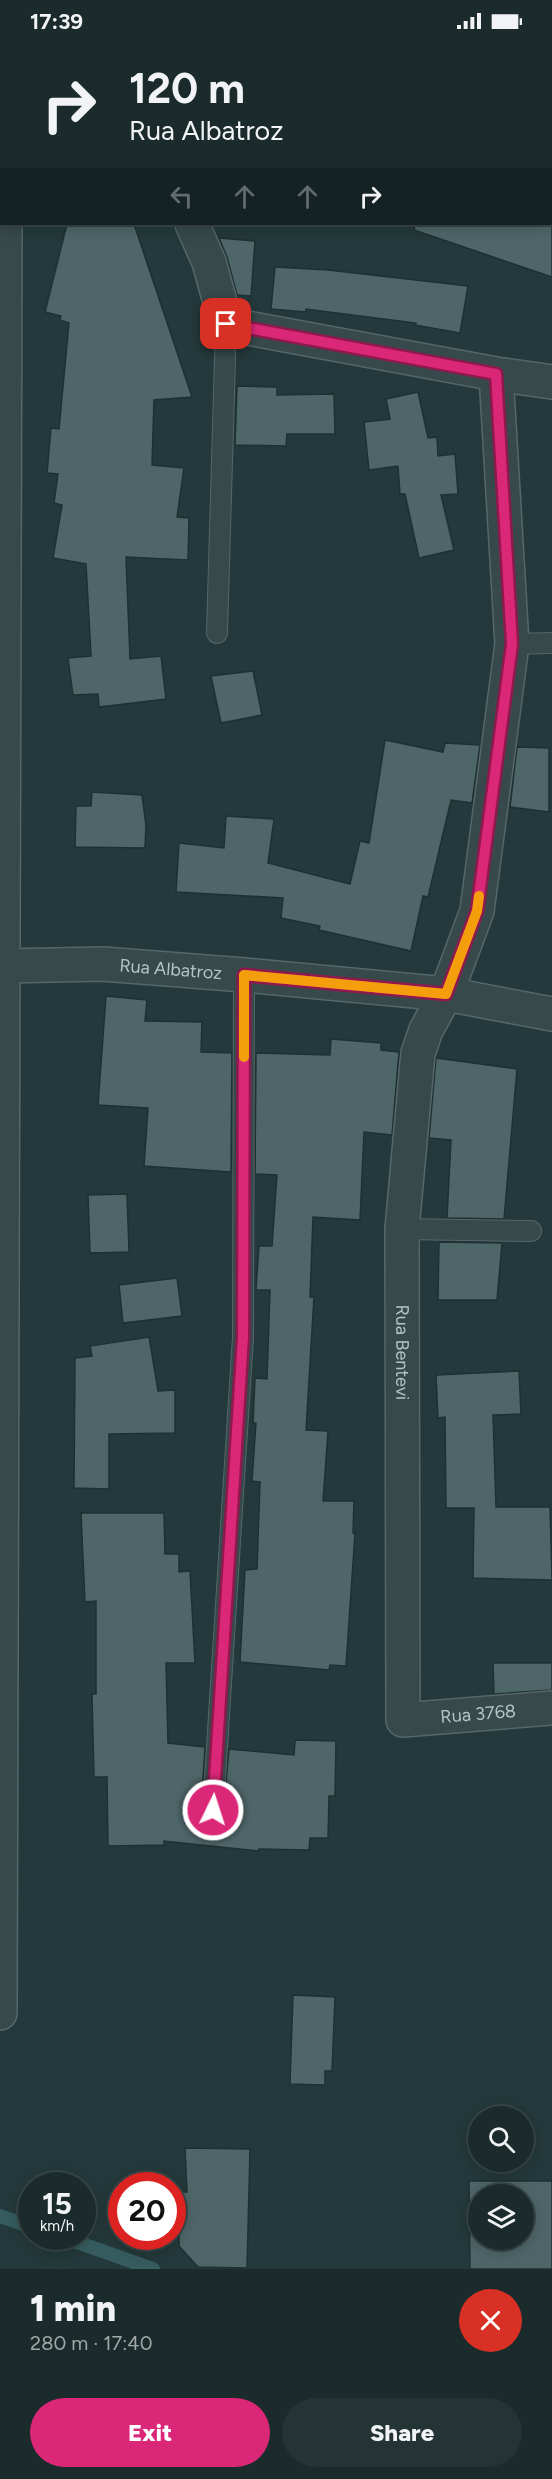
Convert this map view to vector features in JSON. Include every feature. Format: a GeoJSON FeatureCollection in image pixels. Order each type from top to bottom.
{"type":"FeatureCollection","features":[{"type":"Feature","properties":{"kind":"street"},"geometry":{"type":"LineString","coordinates":[[0,2013],[5,225]]}},
{"type":"Feature","properties":{"kind":"street"},"geometry":{"type":"LineString","coordinates":[[192,225],[209,262],[226,324],[496,374],[552,382]]}},
{"type":"Feature","properties":{"kind":"street","name":"Rua Bentevi"},"geometry":{"type":"LineString","coordinates":[[403,1719],[402,1229],[418,1053],[426,1030],[446,994],[477,911],[512,644],[496,374]]}},
{"type":"Feature","properties":{"kind":"street","name":"Rua Albatroz"},"geometry":{"type":"LineString","coordinates":[[3,966],[103,964],[244,975],[446,994],[552,1014]]}},
{"type":"Feature","properties":{"kind":"street","name":"Rua 3768"},"geometry":{"type":"LineString","coordinates":[[403,1719],[552,1708]]}},
{"type":"Feature","properties":{"kind":"lane"},"geometry":{"type":"LineString","coordinates":[[217,633],[226,324]]}},
{"type":"Feature","properties":{"kind":"lane"},"geometry":{"type":"LineString","coordinates":[[512,644],[552,643]]}},
{"type":"Feature","properties":{"kind":"lane"},"geometry":{"type":"LineString","coordinates":[[213,1810],[243,1337],[244,975]]}},
{"type":"Feature","properties":{"kind":"lane"},"geometry":{"type":"LineString","coordinates":[[402,1229],[531,1231]]}},
{"type":"Feature","properties":{"kind":"building"},"geometry":{"type":"Polygon","coordinates":[[[67,225],[134,225],[192,397],[154,400],[152,465],[184,468],[177,517],[189,518],[188,560],[126,557],[130,659],[161,656],[166,699],[99,707],[98,694],[73,695],[68,658],[91,656],[86,564],[53,558],[62,505],[54,503],[58,474],[47,473],[51,428],[59,429],[69,323],[60,320],[61,316],[45,312],[67,225]]]}},
{"type":"Feature","properties":{"kind":"building"},"geometry":{"type":"Polygon","coordinates":[[[415,225],[552,225],[552,277],[414,230],[415,225]]]}},
{"type":"Feature","properties":{"kind":"building"},"geometry":{"type":"Polygon","coordinates":[[[219,238],[255,241],[251,296],[237,295],[227,257],[219,238]]]}},
{"type":"Feature","properties":{"kind":"building"},"geometry":{"type":"Polygon","coordinates":[[[275,267],[328,270],[468,286],[460,333],[415,325],[416,323],[306,309],[306,312],[271,309],[275,267]]]}},
{"type":"Feature","properties":{"kind":"building"},"geometry":{"type":"Polygon","coordinates":[[[237,386],[277,387],[277,395],[334,394],[335,434],[287,434],[286,446],[235,445],[237,386]]]}},
{"type":"Feature","properties":{"kind":"building"},"geometry":{"type":"Polygon","coordinates":[[[418,392],[428,438],[437,437],[438,456],[455,454],[458,494],[441,495],[454,550],[419,558],[405,494],[400,494],[398,466],[369,470],[364,422],[390,419],[386,399],[418,392]]]}},
{"type":"Feature","properties":{"kind":"building"},"geometry":{"type":"Polygon","coordinates":[[[253,671],[262,715],[221,723],[211,676],[253,671]]]}},
{"type":"Feature","properties":{"kind":"building"},"geometry":{"type":"Polygon","coordinates":[[[385,740],[443,752],[445,743],[480,745],[472,803],[451,800],[428,897],[423,896],[411,951],[319,930],[320,926],[281,918],[283,898],[176,892],[179,843],[224,848],[226,816],[274,819],[268,863],[350,884],[360,841],[369,843],[385,740]]]}},
{"type":"Feature","properties":{"kind":"building"},"geometry":{"type":"Polygon","coordinates":[[[517,747],[549,748],[549,812],[510,807],[517,747]]]}},
{"type":"Feature","properties":{"kind":"building"},"geometry":{"type":"Polygon","coordinates":[[[92,792],[142,795],[146,826],[145,848],[75,847],[76,806],[91,806],[92,792]]]}},
{"type":"Feature","properties":{"kind":"building"},"geometry":{"type":"Polygon","coordinates":[[[106,996],[147,1000],[145,1021],[202,1022],[201,1052],[232,1053],[231,1172],[144,1166],[148,1108],[98,1105],[106,996]]]}},
{"type":"Feature","properties":{"kind":"building"},"geometry":{"type":"Polygon","coordinates":[[[331,1039],[381,1043],[381,1050],[399,1052],[392,1135],[364,1132],[360,1220],[313,1217],[310,1297],[314,1297],[306,1430],[328,1431],[323,1501],[354,1501],[353,1533],[355,1533],[346,1666],[330,1665],[329,1670],[240,1662],[245,1570],[257,1569],[260,1482],[252,1481],[256,1423],[253,1423],[255,1378],[267,1379],[270,1290],[256,1290],[259,1246],[272,1246],[277,1175],[255,1174],[256,1053],[330,1055],[331,1039]]]}},
{"type":"Feature","properties":{"kind":"building"},"geometry":{"type":"Polygon","coordinates":[[[436,1058],[517,1069],[504,1219],[447,1218],[451,1140],[429,1138],[436,1058]]]}},
{"type":"Feature","properties":{"kind":"building"},"geometry":{"type":"Polygon","coordinates":[[[127,1194],[129,1252],[90,1253],[88,1195],[127,1194]]]}},
{"type":"Feature","properties":{"kind":"building"},"geometry":{"type":"Polygon","coordinates":[[[439,1242],[502,1243],[497,1300],[438,1300],[439,1242]]]}},
{"type":"Feature","properties":{"kind":"building"},"geometry":{"type":"Polygon","coordinates":[[[177,1278],[182,1316],[123,1323],[119,1285],[177,1278]]]}},
{"type":"Feature","properties":{"kind":"building"},"geometry":{"type":"Polygon","coordinates":[[[149,1337],[158,1391],[175,1390],[175,1433],[109,1434],[109,1489],[74,1488],[75,1358],[92,1356],[90,1346],[149,1337]]]}},
{"type":"Feature","properties":{"kind":"building"},"geometry":{"type":"Polygon","coordinates":[[[519,1371],[521,1414],[493,1415],[496,1507],[550,1507],[552,1580],[473,1578],[474,1508],[446,1508],[445,1417],[438,1418],[436,1375],[519,1371]]]}},
{"type":"Feature","properties":{"kind":"building"},"geometry":{"type":"Polygon","coordinates":[[[81,1513],[164,1513],[165,1554],[179,1554],[179,1572],[190,1571],[195,1663],[166,1663],[168,1743],[205,1747],[201,1809],[203,1816],[213,1822],[223,1816],[229,1749],[294,1755],[295,1740],[336,1741],[335,1796],[329,1796],[328,1838],[310,1838],[309,1850],[259,1849],[258,1851],[164,1841],[164,1845],[108,1846],[107,1777],[94,1777],[92,1694],[96,1694],[96,1601],[85,1602],[81,1513]]]}},
{"type":"Feature","properties":{"kind":"building"},"geometry":{"type":"Polygon","coordinates":[[[493,1663],[552,1663],[552,1690],[494,1694],[493,1663]]]}},
{"type":"Feature","properties":{"kind":"building"},"geometry":{"type":"Polygon","coordinates":[[[293,1995],[335,1997],[332,2071],[325,2071],[325,2085],[290,2084],[293,1995]]]}},
{"type":"Feature","properties":{"kind":"building"},"geometry":{"type":"Polygon","coordinates":[[[185,2148],[250,2149],[247,2268],[198,2267],[183,2250],[186,2250],[185,2148]]]}},
{"type":"Feature","properties":{"kind":"building"},"geometry":{"type":"Polygon","coordinates":[[[469,2181],[552,2181],[552,2269],[470,2269],[470,2250],[534,2250],[534,2184],[469,2184],[469,2181]]]}},
{"type":"Feature","properties":{"kind":"waterway"},"geometry":{"type":"LineString","coordinates":[[0,2216],[18,2222]]}},
{"type":"Feature","properties":{"kind":"waterway"},"geometry":{"type":"LineString","coordinates":[[96,2249],[153,2269]]}},
{"type":"Feature","properties":{"kind":"slow traffic"},"geometry":{"type":"LineString","coordinates":[[244,1057],[244,975],[446,994],[477,911],[479,896]]}},
{"type":"Feature","properties":{"kind":"route"},"geometry":{"type":"LineString","coordinates":[[213,1810],[243,1337],[244,975],[446,994],[477,911],[512,644],[496,374],[226,324]]}}]}
